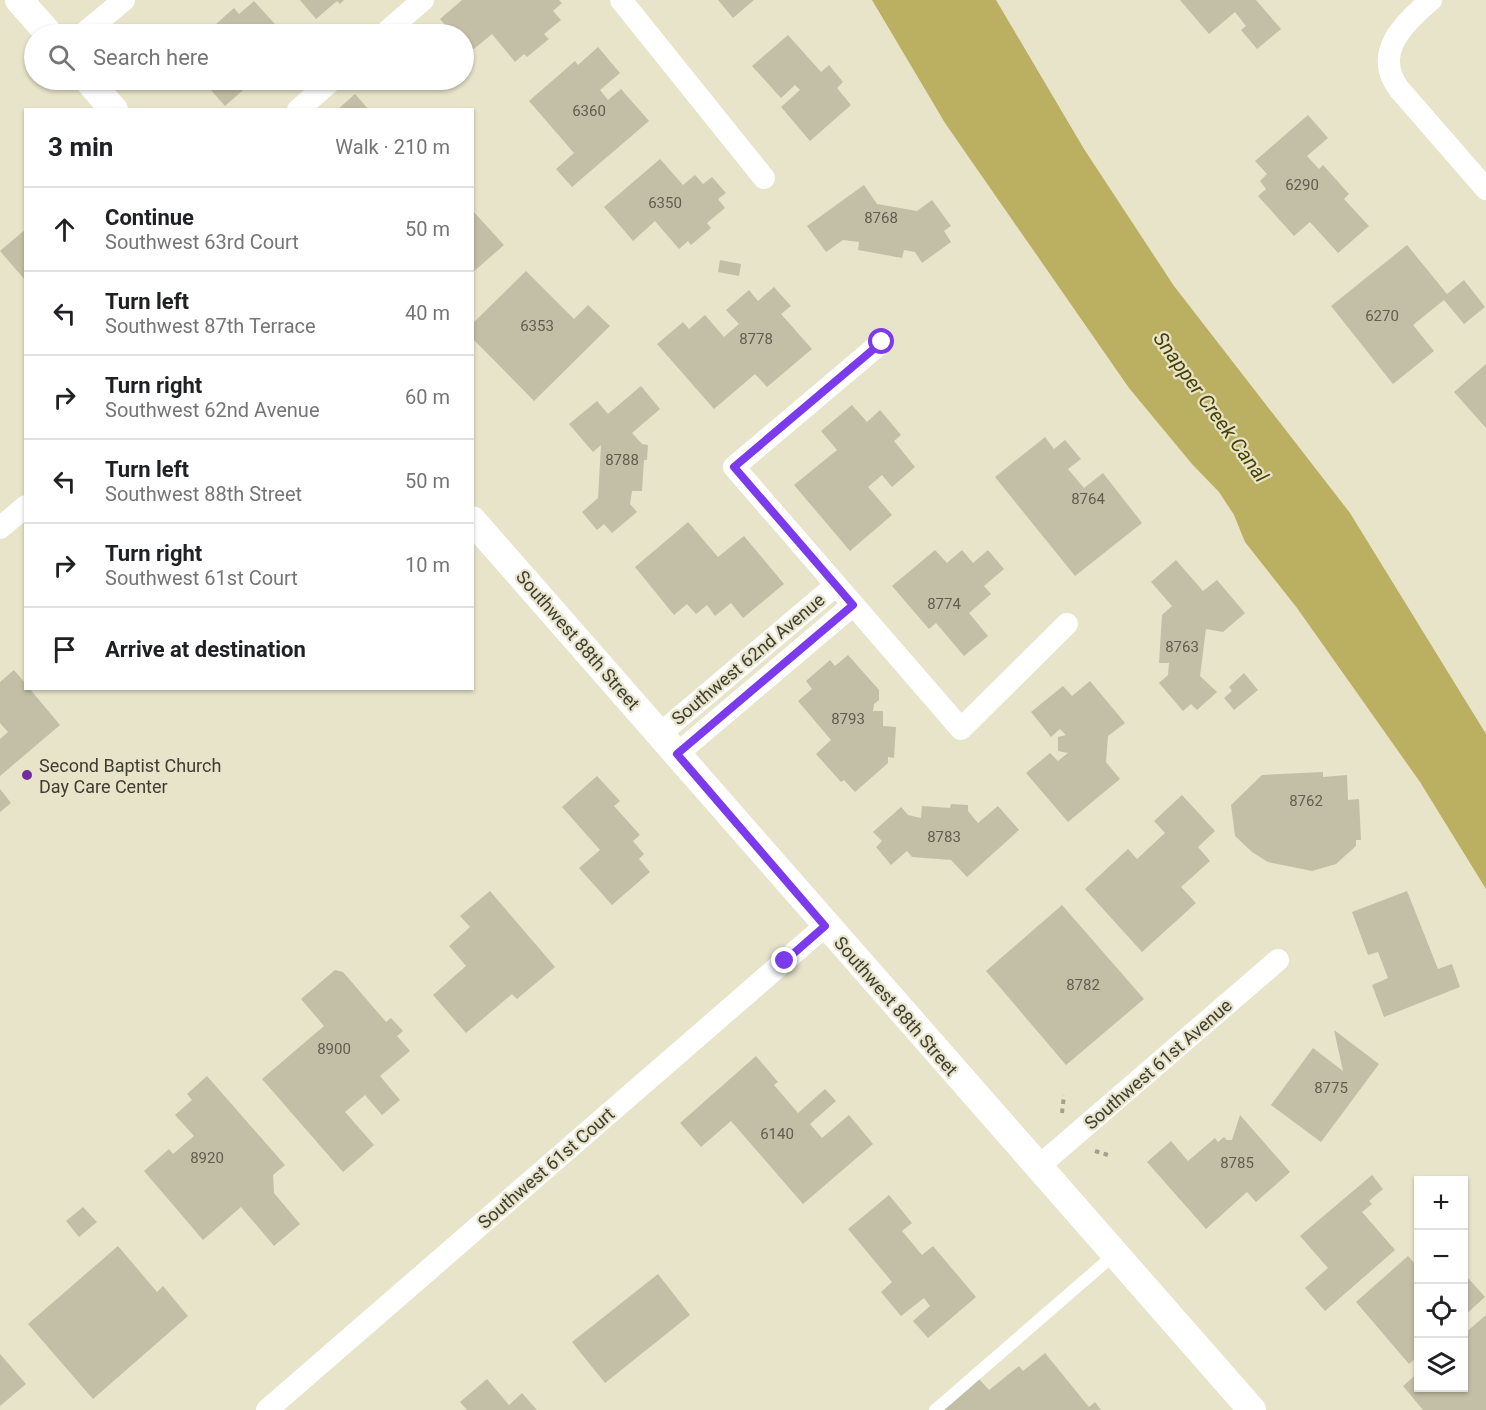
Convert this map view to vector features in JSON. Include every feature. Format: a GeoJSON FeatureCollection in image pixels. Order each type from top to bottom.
{"type":"FeatureCollection","features":[{"type":"Feature","properties":{"kind":"street"},"geometry":{"type":"LineString","coordinates":[[19,0],[40,24]]}},
{"type":"Feature","properties":{"kind":"street"},"geometry":{"type":"LineString","coordinates":[[95,24],[124,0]]}},
{"type":"Feature","properties":{"kind":"street"},"geometry":{"type":"LineString","coordinates":[[395,24],[423,0]]}},
{"type":"Feature","properties":{"kind":"street"},"geometry":{"type":"LineString","coordinates":[[621,0],[764,178]]}},
{"type":"Feature","properties":{"kind":"street"},"geometry":{"type":"LineString","coordinates":[[1431,0],[1401,28],[1388,62],[1389,73],[1399,89],[1486,189]]}},
{"type":"Feature","properties":{"kind":"street"},"geometry":{"type":"LineString","coordinates":[[97,90],[112,108]]}},
{"type":"Feature","properties":{"kind":"street"},"geometry":{"type":"LineString","coordinates":[[300,108],[321,90]]}},
{"type":"Feature","properties":{"kind":"street"},"geometry":{"type":"LineString","coordinates":[[882,342],[734,467],[961,729],[1067,624]]}},
{"type":"Feature","properties":{"kind":"street"},"geometry":{"type":"LineString","coordinates":[[0,528],[24,508]]}},
{"type":"Feature","properties":{"kind":"street","name":"Southwest 88th Street"},"geometry":{"type":"LineString","coordinates":[[474,522],[1251,1410]]}},
{"type":"Feature","properties":{"kind":"street","name":"Southwest 62nd Avenue"},"geometry":{"type":"LineString","coordinates":[[668,744],[836,585]]}},
{"type":"Feature","properties":{"kind":"street","name":"Southwest 62nd Avenue"},"geometry":{"type":"LineString","coordinates":[[668,744],[853,605]]}},
{"type":"Feature","properties":{"kind":"street","name":"Southwest 61st Court"},"geometry":{"type":"LineString","coordinates":[[267,1410],[825,926]]}},
{"type":"Feature","properties":{"kind":"street","name":"Southwest 61st Avenue"},"geometry":{"type":"LineString","coordinates":[[1038,1167],[1278,960]]}},
{"type":"Feature","properties":{"kind":"lane"},"geometry":{"type":"LineString","coordinates":[[935,1410],[1115,1254]]}},
{"type":"Feature","properties":{"kind":"path"},"geometry":{"type":"LineString","coordinates":[[1061,1120],[1064,1095]]}},
{"type":"Feature","properties":{"kind":"water","name":"Snapper Creek Canal"},"geometry":{"type":"Polygon","coordinates":[[[872,0],[996,0],[1084,149],[1174,286],[1350,513],[1486,734],[1486,889],[1420,782],[1297,608],[1245,542],[1234,515],[1219,492],[1192,464],[1129,388],[945,123],[872,0]]]}},
{"type":"Feature","properties":{"kind":"building"},"geometry":{"type":"Polygon","coordinates":[[[300,0],[344,0],[340,4],[337,1],[316,19],[300,0]]]}},
{"type":"Feature","properties":{"kind":"building"},"geometry":{"type":"Polygon","coordinates":[[[462,0],[559,0],[562,3],[553,11],[561,20],[544,34],[549,39],[527,57],[524,54],[515,62],[492,34],[474,49],[474,24],[444,24],[440,19],[462,0]]]}},
{"type":"Feature","properties":{"kind":"building"},"geometry":{"type":"Polygon","coordinates":[[[718,0],[754,0],[733,18],[718,0]]]}},
{"type":"Feature","properties":{"kind":"building"},"geometry":{"type":"Polygon","coordinates":[[[1180,0],[1256,0],[1281,29],[1257,49],[1241,30],[1246,26],[1235,12],[1209,34],[1180,0]]]}},
{"type":"Feature","properties":{"kind":"building"},"geometry":{"type":"Polygon","coordinates":[[[254,1],[275,24],[216,24],[234,8],[239,14],[254,1]]]}},
{"type":"Feature","properties":{"kind":"building"},"geometry":{"type":"Polygon","coordinates":[[[788,35],[821,72],[829,65],[843,82],[837,88],[851,105],[810,141],[781,107],[800,90],[795,85],[781,98],[752,66],[788,35]]]}},
{"type":"Feature","properties":{"kind":"building"},"geometry":{"type":"Polygon","coordinates":[[[598,47],[620,73],[600,90],[608,100],[621,89],[649,121],[572,187],[556,169],[574,153],[529,101],[575,61],[578,65],[598,47]]]}},
{"type":"Feature","properties":{"kind":"building"},"geometry":{"type":"Polygon","coordinates":[[[211,90],[243,90],[225,106],[211,90]]]}},
{"type":"Feature","properties":{"kind":"building"},"geometry":{"type":"Polygon","coordinates":[[[355,94],[367,108],[339,108],[355,94]]]}},
{"type":"Feature","properties":{"kind":"building"},"geometry":{"type":"Polygon","coordinates":[[[1308,115],[1328,138],[1307,156],[1319,169],[1323,165],[1349,194],[1344,199],[1369,226],[1338,253],[1310,222],[1294,236],[1258,196],[1266,189],[1260,181],[1267,174],[1255,161],[1308,115]]]}},
{"type":"Feature","properties":{"kind":"building"},"geometry":{"type":"Polygon","coordinates":[[[660,159],[683,185],[695,175],[703,184],[712,177],[726,193],[718,199],[725,208],[707,223],[711,228],[691,245],[688,241],[679,249],[655,221],[633,241],[604,207],[660,159]]]}},
{"type":"Feature","properties":{"kind":"building"},"geometry":{"type":"Polygon","coordinates":[[[864,185],[877,204],[917,211],[932,200],[951,226],[944,231],[951,242],[922,263],[915,252],[904,250],[902,258],[858,250],[859,242],[843,240],[826,252],[807,226],[864,185]]]}},
{"type":"Feature","properties":{"kind":"building"},"geometry":{"type":"Polygon","coordinates":[[[474,212],[504,245],[474,271],[474,212]]]}},
{"type":"Feature","properties":{"kind":"building"},"geometry":{"type":"Polygon","coordinates":[[[24,231],[24,279],[0,251],[24,231]]]}},
{"type":"Feature","properties":{"kind":"building"},"geometry":{"type":"Polygon","coordinates":[[[1407,245],[1447,294],[1464,280],[1485,307],[1464,324],[1444,300],[1413,325],[1434,351],[1393,384],[1331,306],[1407,245]]]}},
{"type":"Feature","properties":{"kind":"building"},"geometry":{"type":"Polygon","coordinates":[[[720,260],[741,264],[739,276],[718,272],[720,260]]]}},
{"type":"Feature","properties":{"kind":"building"},"geometry":{"type":"Polygon","coordinates":[[[526,271],[574,319],[588,305],[610,326],[534,401],[474,340],[474,322],[526,271]]]}},
{"type":"Feature","properties":{"kind":"building"},"geometry":{"type":"Polygon","coordinates":[[[774,287],[791,306],[781,314],[812,349],[767,387],[755,374],[714,409],[657,344],[683,322],[689,329],[705,315],[724,337],[739,324],[726,310],[749,290],[758,301],[774,287]]]}},
{"type":"Feature","properties":{"kind":"building"},"geometry":{"type":"Polygon","coordinates":[[[1486,364],[1486,428],[1454,392],[1486,364]]]}},
{"type":"Feature","properties":{"kind":"building"},"geometry":{"type":"Polygon","coordinates":[[[641,386],[660,409],[632,433],[642,444],[648,445],[647,460],[644,460],[642,491],[632,491],[630,504],[637,512],[612,533],[604,524],[597,530],[582,512],[598,498],[601,445],[593,452],[569,424],[597,401],[608,414],[641,386]]]}},
{"type":"Feature","properties":{"kind":"building"},"geometry":{"type":"Polygon","coordinates":[[[852,405],[867,422],[880,410],[901,435],[894,441],[915,467],[892,487],[882,475],[868,487],[892,515],[850,551],[794,485],[837,450],[821,431],[852,405]]]}},
{"type":"Feature","properties":{"kind":"building"},"geometry":{"type":"Polygon","coordinates":[[[1045,437],[1054,449],[1065,440],[1081,459],[1068,469],[1084,488],[1103,473],[1142,523],[1075,576],[995,477],[1045,437]]]}},
{"type":"Feature","properties":{"kind":"building"},"geometry":{"type":"Polygon","coordinates":[[[688,522],[718,557],[744,536],[784,584],[743,618],[731,603],[715,616],[707,605],[696,614],[687,604],[674,615],[635,567],[688,522]]]}},
{"type":"Feature","properties":{"kind":"building"},"geometry":{"type":"Polygon","coordinates":[[[935,550],[947,563],[962,550],[973,563],[988,550],[1004,569],[984,586],[991,594],[969,613],[988,636],[964,656],[936,623],[929,629],[892,586],[935,550]]]}},
{"type":"Feature","properties":{"kind":"building"},"geometry":{"type":"Polygon","coordinates":[[[1176,560],[1203,591],[1217,580],[1245,613],[1223,632],[1206,629],[1200,676],[1217,692],[1197,710],[1191,704],[1183,711],[1159,683],[1168,675],[1169,663],[1159,663],[1162,615],[1172,606],[1151,582],[1176,560]]]}},
{"type":"Feature","properties":{"kind":"building"},"geometry":{"type":"Polygon","coordinates":[[[848,655],[879,690],[879,700],[874,704],[873,711],[883,711],[883,726],[896,727],[894,758],[888,757],[888,763],[855,792],[844,780],[841,782],[816,754],[831,740],[798,701],[812,689],[806,681],[830,660],[835,666],[848,655]]]}},
{"type":"Feature","properties":{"kind":"building"},"geometry":{"type":"Polygon","coordinates":[[[14,670],[24,682],[24,690],[31,690],[60,725],[0,776],[0,739],[8,732],[0,723],[0,682],[14,670]]]}},
{"type":"Feature","properties":{"kind":"building"},"geometry":{"type":"Polygon","coordinates":[[[1244,673],[1258,690],[1234,710],[1224,698],[1232,691],[1229,687],[1244,673]]]}},
{"type":"Feature","properties":{"kind":"building"},"geometry":{"type":"Polygon","coordinates":[[[1090,681],[1125,723],[1108,736],[1106,762],[1120,779],[1068,822],[1026,773],[1050,753],[1058,761],[1068,753],[1058,751],[1058,737],[1066,735],[1060,729],[1051,737],[1031,712],[1063,686],[1072,696],[1090,681]]]}},
{"type":"Feature","properties":{"kind":"building"},"geometry":{"type":"Polygon","coordinates":[[[1323,772],[1323,777],[1347,775],[1348,800],[1359,799],[1361,840],[1356,840],[1356,846],[1336,864],[1312,871],[1268,862],[1252,852],[1235,836],[1231,805],[1262,775],[1323,772]]]}},
{"type":"Feature","properties":{"kind":"building"},"geometry":{"type":"Polygon","coordinates":[[[597,776],[620,801],[614,806],[640,835],[633,841],[644,854],[639,859],[650,872],[612,905],[579,868],[600,850],[562,807],[597,776]]]}},
{"type":"Feature","properties":{"kind":"building"},"geometry":{"type":"Polygon","coordinates":[[[0,789],[11,803],[0,812],[0,789]]]}},
{"type":"Feature","properties":{"kind":"building"},"geometry":{"type":"Polygon","coordinates":[[[1182,795],[1215,831],[1198,847],[1210,861],[1181,887],[1196,903],[1142,952],[1085,889],[1128,849],[1137,859],[1165,833],[1154,821],[1182,795]]]}},
{"type":"Feature","properties":{"kind":"building"},"geometry":{"type":"Polygon","coordinates":[[[951,804],[968,805],[968,811],[978,823],[998,806],[1019,830],[967,877],[951,860],[912,857],[907,851],[891,865],[876,847],[882,841],[873,832],[901,807],[908,815],[921,818],[922,806],[950,808],[951,804]]]}},
{"type":"Feature","properties":{"kind":"building"},"geometry":{"type":"Polygon","coordinates":[[[490,891],[555,967],[517,999],[512,994],[466,1033],[433,995],[466,966],[449,946],[470,927],[460,916],[490,891]]]}},
{"type":"Feature","properties":{"kind":"building"},"geometry":{"type":"Polygon","coordinates":[[[1407,891],[1438,969],[1452,964],[1460,987],[1384,1017],[1372,985],[1388,978],[1378,952],[1368,955],[1352,912],[1407,891]]]}},
{"type":"Feature","properties":{"kind":"building"},"geometry":{"type":"Polygon","coordinates":[[[1062,905],[1144,999],[1066,1065],[986,971],[1062,905]]]}},
{"type":"Feature","properties":{"kind":"building"},"geometry":{"type":"Polygon","coordinates":[[[335,970],[343,972],[386,1022],[391,1018],[403,1031],[397,1036],[410,1051],[380,1076],[400,1100],[382,1115],[365,1095],[345,1112],[374,1145],[343,1172],[262,1079],[324,1026],[301,999],[335,970]]]}},
{"type":"Feature","properties":{"kind":"building"},"geometry":{"type":"Polygon","coordinates":[[[1334,1030],[1379,1064],[1321,1142],[1271,1105],[1313,1048],[1343,1071],[1334,1030]]]}},
{"type":"Feature","properties":{"kind":"building"},"geometry":{"type":"Polygon","coordinates":[[[756,1056],[778,1082],[774,1085],[798,1113],[825,1089],[836,1101],[810,1124],[822,1138],[849,1115],[873,1144],[803,1204],[731,1121],[701,1147],[680,1123],[756,1056]]]}},
{"type":"Feature","properties":{"kind":"building"},"geometry":{"type":"Polygon","coordinates":[[[207,1076],[285,1165],[273,1175],[274,1193],[300,1224],[274,1246],[241,1207],[203,1240],[144,1171],[169,1149],[173,1154],[194,1136],[175,1115],[192,1100],[187,1094],[207,1076]]]}},
{"type":"Feature","properties":{"kind":"building"},"geometry":{"type":"Polygon","coordinates":[[[1240,1115],[1290,1172],[1256,1202],[1247,1192],[1206,1229],[1147,1162],[1171,1141],[1188,1161],[1215,1138],[1218,1142],[1224,1137],[1232,1140],[1240,1115]]]}},
{"type":"Feature","properties":{"kind":"building"},"geometry":{"type":"Polygon","coordinates":[[[1372,1175],[1383,1189],[1369,1201],[1372,1204],[1362,1212],[1395,1250],[1325,1311],[1305,1288],[1328,1268],[1300,1236],[1372,1175]]]}},
{"type":"Feature","properties":{"kind":"building"},"geometry":{"type":"Polygon","coordinates":[[[889,1195],[912,1223],[902,1231],[922,1255],[933,1246],[976,1297],[928,1338],[913,1321],[930,1306],[924,1298],[901,1316],[881,1292],[892,1282],[848,1229],[889,1195]]]}},
{"type":"Feature","properties":{"kind":"building"},"geometry":{"type":"Polygon","coordinates":[[[83,1207],[97,1222],[79,1237],[66,1221],[83,1207]]]}},
{"type":"Feature","properties":{"kind":"building"},"geometry":{"type":"Polygon","coordinates":[[[118,1246],[157,1292],[163,1286],[188,1316],[93,1399],[28,1324],[118,1246]]]}},
{"type":"Feature","properties":{"kind":"building"},"geometry":{"type":"Polygon","coordinates":[[[1408,1256],[1414,1263],[1414,1360],[1409,1364],[1356,1302],[1408,1256]]]}},
{"type":"Feature","properties":{"kind":"building"},"geometry":{"type":"Polygon","coordinates":[[[658,1274],[690,1315],[605,1383],[572,1342],[658,1274]]]}},
{"type":"Feature","properties":{"kind":"building"},"geometry":{"type":"Polygon","coordinates":[[[1468,1278],[1485,1297],[1468,1312],[1468,1278]]]}},
{"type":"Feature","properties":{"kind":"building"},"geometry":{"type":"Polygon","coordinates":[[[1486,1315],[1486,1410],[1423,1410],[1403,1386],[1414,1376],[1414,1392],[1468,1392],[1468,1331],[1486,1315]]]}},
{"type":"Feature","properties":{"kind":"building"},"geometry":{"type":"Polygon","coordinates":[[[1045,1353],[1089,1407],[1095,1402],[1101,1410],[941,1410],[979,1379],[989,1390],[1019,1366],[1023,1371],[1045,1353]]]}},
{"type":"Feature","properties":{"kind":"building"},"geometry":{"type":"Polygon","coordinates":[[[0,1354],[26,1384],[0,1406],[0,1354]]]}},
{"type":"Feature","properties":{"kind":"building"},"geometry":{"type":"Polygon","coordinates":[[[487,1379],[509,1405],[522,1393],[537,1410],[467,1410],[460,1402],[487,1379]]]}},
{"type":"Feature","properties":{"kind":"place","name":"Second Baptist Church Day Care Center"},"geometry":{"type":"Point","coordinates":[27,775]}},
{"type":"Feature","properties":{"kind":"route"},"geometry":{"type":"LineString","coordinates":[[785,961],[825,926],[677,754],[853,605],[734,467],[882,342]]}}]}
